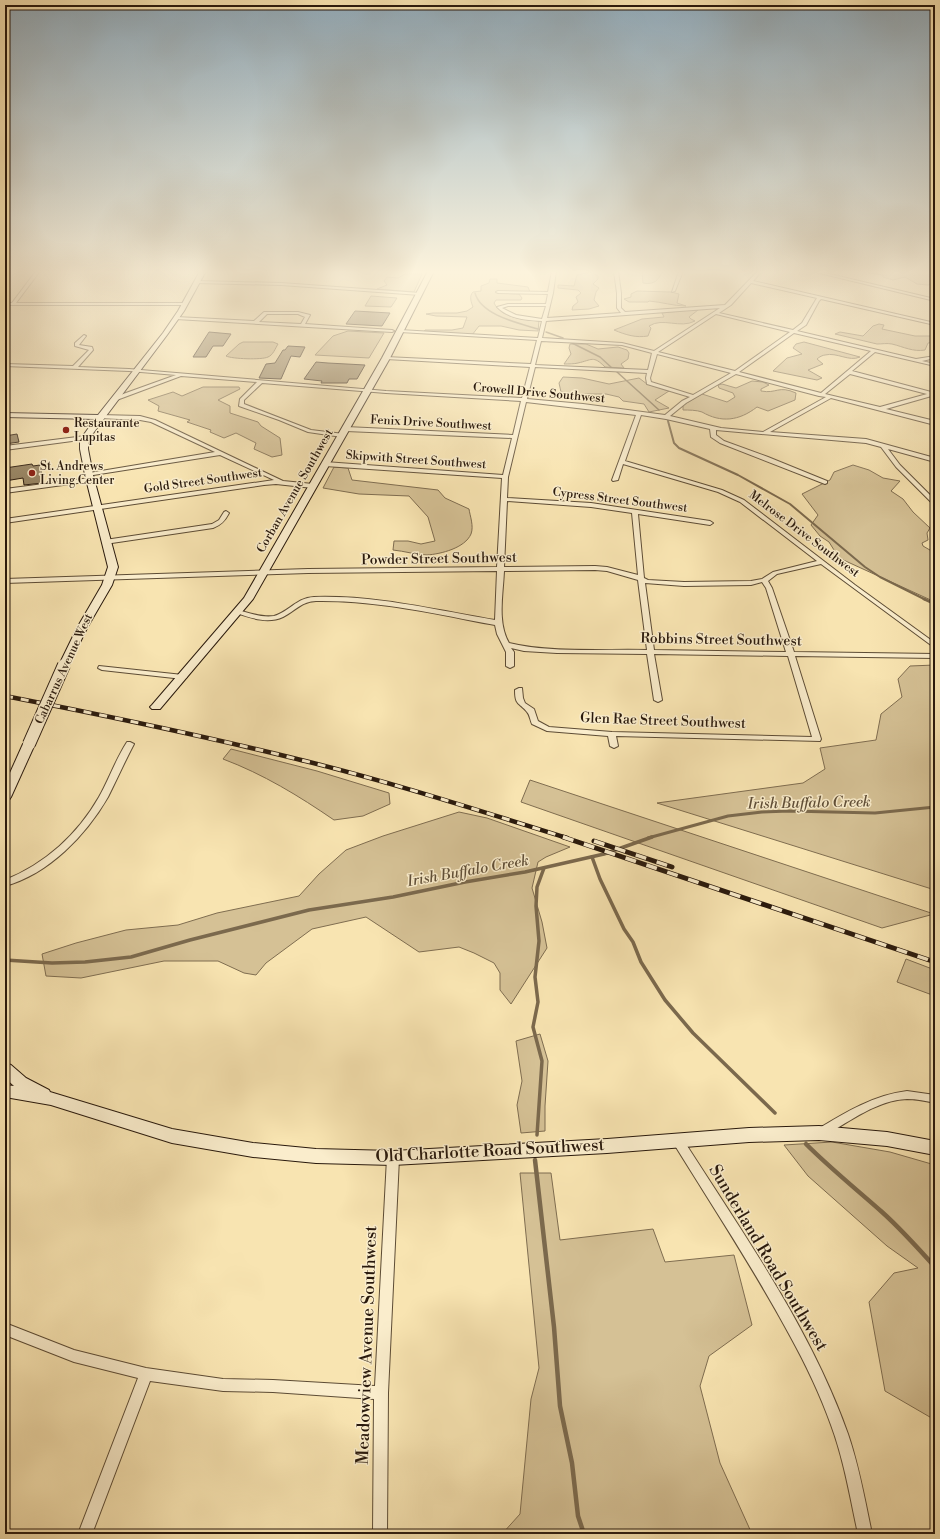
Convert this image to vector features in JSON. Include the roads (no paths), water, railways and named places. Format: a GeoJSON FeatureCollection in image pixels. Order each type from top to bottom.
{"type":"FeatureCollection","features":[{"type":"Feature","properties":{"kind":"street"},"geometry":{"type":"LineString","coordinates":[[74,368],[91,350],[90,348],[77,346],[78,343]]}},
{"type":"Feature","properties":{"kind":"street"},"geometry":{"type":"LineString","coordinates":[[111,576],[113,567],[105,542],[89,477],[84,450],[85,438],[157,343]]}},
{"type":"Feature","properties":{"kind":"street","name":"Corban Avenue Southwest"},"geometry":{"type":"LineString","coordinates":[[156,707],[238,612],[263,572],[368,390],[386,358],[392,343]]}},
{"type":"Feature","properties":{"kind":"street"},"geometry":{"type":"LineString","coordinates":[[510,666],[510,652],[500,634],[498,623],[503,499],[505,477],[539,343]]}},
{"type":"Feature","properties":{"kind":"street"},"geometry":{"type":"LineString","coordinates":[[617,343],[935,423]]}},
{"type":"Feature","properties":{"kind":"street"},"geometry":{"type":"LineString","coordinates":[[669,343],[655,352],[648,380],[653,385],[693,396]]}},
{"type":"Feature","properties":{"kind":"street"},"geometry":{"type":"LineString","coordinates":[[666,417],[675,408],[693,396],[735,373],[777,343]]}},
{"type":"Feature","properties":{"kind":"street"},"geometry":{"type":"LineString","coordinates":[[841,343],[935,365]]}},
{"type":"Feature","properties":{"kind":"street"},"geometry":{"type":"LineString","coordinates":[[821,395],[874,351]]}},
{"type":"Feature","properties":{"kind":"street"},"geometry":{"type":"LineString","coordinates":[[914,360],[935,357]]}},
{"type":"Feature","properties":{"kind":"street"},"geometry":{"type":"LineString","coordinates":[[386,358],[649,372]]}},
{"type":"Feature","properties":{"kind":"street","name":"Crowell Drive Southwest"},"geometry":{"type":"LineString","coordinates":[[5,365],[136,371],[368,390],[524,400],[639,413],[666,417],[713,428],[866,441],[935,460]]}},
{"type":"Feature","properties":{"kind":"street"},"geometry":{"type":"LineString","coordinates":[[849,372],[934,393]]}},
{"type":"Feature","properties":{"kind":"street"},"geometry":{"type":"LineString","coordinates":[[114,400],[182,375]]}},
{"type":"Feature","properties":{"kind":"street","name":"Fenix Drive Southwest"},"geometry":{"type":"LineString","coordinates":[[261,381],[242,400],[241,405],[310,431],[516,437]]}},
{"type":"Feature","properties":{"kind":"street"},"geometry":{"type":"LineString","coordinates":[[879,409],[934,393]]}},
{"type":"Feature","properties":{"kind":"street"},"geometry":{"type":"LineString","coordinates":[[764,433],[829,397]]}},
{"type":"Feature","properties":{"kind":"street"},"geometry":{"type":"LineString","coordinates":[[616,480],[639,413]]}},
{"type":"Feature","properties":{"kind":"street"},"geometry":{"type":"LineString","coordinates":[[5,415],[145,419],[156,422],[285,483]]}},
{"type":"Feature","properties":{"kind":"street"},"geometry":{"type":"LineString","coordinates":[[713,428],[713,436],[722,442],[825,482]]}},
{"type":"Feature","properties":{"kind":"street"},"geometry":{"type":"LineString","coordinates":[[5,448],[85,438]]}},
{"type":"Feature","properties":{"kind":"street"},"geometry":{"type":"LineString","coordinates":[[882,445],[898,466],[935,503]]}},
{"type":"Feature","properties":{"kind":"street"},"geometry":{"type":"LineString","coordinates":[[5,491],[221,453]]}},
{"type":"Feature","properties":{"kind":"street","name":"Melrose Drive Southwest"},"geometry":{"type":"LineString","coordinates":[[622,462],[738,498],[935,646]]}},
{"type":"Feature","properties":{"kind":"street","name":"Skipwith Street Southwest"},"geometry":{"type":"LineString","coordinates":[[325,464],[505,477]]}},
{"type":"Feature","properties":{"kind":"street","name":"Gold Street Southwest"},"geometry":{"type":"LineString","coordinates":[[5,521],[264,483],[285,483],[313,486]]}},
{"type":"Feature","properties":{"kind":"street","name":"Cypress Street Southwest"},"geometry":{"type":"LineString","coordinates":[[503,499],[577,504],[710,523]]}},
{"type":"Feature","properties":{"kind":"street"},"geometry":{"type":"LineString","coordinates":[[635,512],[640,580],[658,700]]}},
{"type":"Feature","properties":{"kind":"street"},"geometry":{"type":"LineString","coordinates":[[105,542],[214,526],[220,524],[226,513]]}},
{"type":"Feature","properties":{"kind":"street","name":"Powder Street Southwest"},"geometry":{"type":"LineString","coordinates":[[5,581],[111,576],[263,572],[608,569],[634,576],[647,582],[684,584],[751,583],[764,580],[775,574],[822,562]]}},
{"type":"Feature","properties":{"kind":"street","name":"Cabarrus Avenue West"},"geometry":{"type":"LineString","coordinates":[[5,797],[64,665],[82,628],[111,576]]}},
{"type":"Feature","properties":{"kind":"street"},"geometry":{"type":"LineString","coordinates":[[764,580],[769,588],[791,655]]}},
{"type":"Feature","properties":{"kind":"street"},"geometry":{"type":"LineString","coordinates":[[238,612],[258,617],[276,617],[302,601],[309,599],[324,599],[390,605],[498,623]]}},
{"type":"Feature","properties":{"kind":"street","name":"Robbins Street Southwest"},"geometry":{"type":"LineString","coordinates":[[507,645],[524,649],[791,655],[935,656]]}},
{"type":"Feature","properties":{"kind":"street","name":"Glen Rae Street Southwest"},"geometry":{"type":"LineString","coordinates":[[519,690],[519,698],[522,704],[531,711],[535,722],[547,730],[612,734],[817,739],[791,655]]}},
{"type":"Feature","properties":{"kind":"street"},"geometry":{"type":"LineString","coordinates":[[102,668],[183,677]]}},
{"type":"Feature","properties":{"kind":"street"},"geometry":{"type":"LineString","coordinates":[[612,734],[614,746]]}},
{"type":"Feature","properties":{"kind":"street"},"geometry":{"type":"LineString","coordinates":[[5,883],[34,870],[82,829],[100,803],[130,744]]}},
{"type":"Feature","properties":{"kind":"street","name":"Old Charlotte Road Southwest"},"geometry":{"type":"LineString","coordinates":[[5,1069],[20,1082],[51,1098],[172,1136],[253,1150],[316,1156],[393,1158],[678,1141],[749,1135],[819,1133],[888,1138],[935,1148]]}},
{"type":"Feature","properties":{"kind":"street","name":"Old Charlotte Road Southwest"},"geometry":{"type":"LineString","coordinates":[[5,1092],[51,1098]]}},
{"type":"Feature","properties":{"kind":"street"},"geometry":{"type":"LineString","coordinates":[[819,1133],[850,1116],[891,1098],[907,1095],[935,1099]]}},
{"type":"Feature","properties":{"kind":"street","name":"Sunderland Road Southwest"},"geometry":{"type":"LineString","coordinates":[[678,1141],[769,1287],[810,1358],[837,1424],[849,1460],[865,1534]]}},
{"type":"Feature","properties":{"kind":"street","name":"Meadowview Avenue Southwest"},"geometry":{"type":"LineString","coordinates":[[380,1534],[381,1393],[393,1158]]}},
{"type":"Feature","properties":{"kind":"street"},"geometry":{"type":"LineString","coordinates":[[5,1329],[74,1356],[146,1374],[223,1385],[273,1386],[381,1393]]}},
{"type":"Feature","properties":{"kind":"street"},"geometry":{"type":"LineString","coordinates":[[86,1534],[146,1374]]}},
{"type":"Feature","properties":{"kind":"waterway"},"geometry":{"type":"LineString","coordinates":[[572,343],[600,357],[612,368]]}},
{"type":"Feature","properties":{"kind":"waterway"},"geometry":{"type":"LineString","coordinates":[[617,372],[659,410]]}},
{"type":"Feature","properties":{"kind":"waterway"},"geometry":{"type":"LineString","coordinates":[[668,421],[674,443],[679,448],[738,475],[790,504],[865,567],[880,577],[924,599]]}},
{"type":"Feature","properties":{"kind":"waterway"},"geometry":{"type":"LineString","coordinates":[[924,599],[935,604]]}},
{"type":"Feature","properties":{"kind":"waterway","name":"Irish Buffalo Creek"},"geometry":{"type":"LineString","coordinates":[[648,838],[728,816],[762,812],[789,811],[875,813],[935,807]]}},
{"type":"Feature","properties":{"kind":"waterway","name":"Irish Buffalo Creek"},"geometry":{"type":"LineString","coordinates":[[5,960],[52,963],[85,962],[131,957],[190,940],[309,910],[393,897],[465,882],[525,872],[604,854],[652,837]]}},
{"type":"Feature","properties":{"kind":"waterway"},"geometry":{"type":"LineString","coordinates":[[592,857],[600,879],[624,929],[633,942],[641,962],[665,1000],[693,1033],[775,1113]]}},
{"type":"Feature","properties":{"kind":"waterway"},"geometry":{"type":"LineString","coordinates":[[537,1135],[542,1061],[533,1027],[538,1002],[535,977],[539,941],[536,906],[537,887],[544,868]]}},
{"type":"Feature","properties":{"kind":"waterway"},"geometry":{"type":"LineString","coordinates":[[806,1144],[889,1218],[935,1267]]}},
{"type":"Feature","properties":{"kind":"waterway"},"geometry":{"type":"LineString","coordinates":[[535,1160],[554,1327],[560,1406],[572,1463],[578,1516],[584,1534]]}},
{"type":"Feature","properties":{"kind":"railway"},"geometry":{"type":"LineString","coordinates":[[5,696],[261,750],[432,796],[567,838]]}},
{"type":"Feature","properties":{"kind":"railway"},"geometry":{"type":"LineString","coordinates":[[563,837],[935,962]]}},
{"type":"Feature","properties":{"kind":"railway"},"geometry":{"type":"LineString","coordinates":[[594,841],[672,867]]}},
{"type":"Feature","properties":{"kind":"place","name":"Restaurante Lupitas"},"geometry":{"type":"Point","coordinates":[66,430]}},
{"type":"Feature","properties":{"kind":"place","name":"St. Andrews Living Center"},"geometry":{"type":"Point","coordinates":[32,473]}}]}
